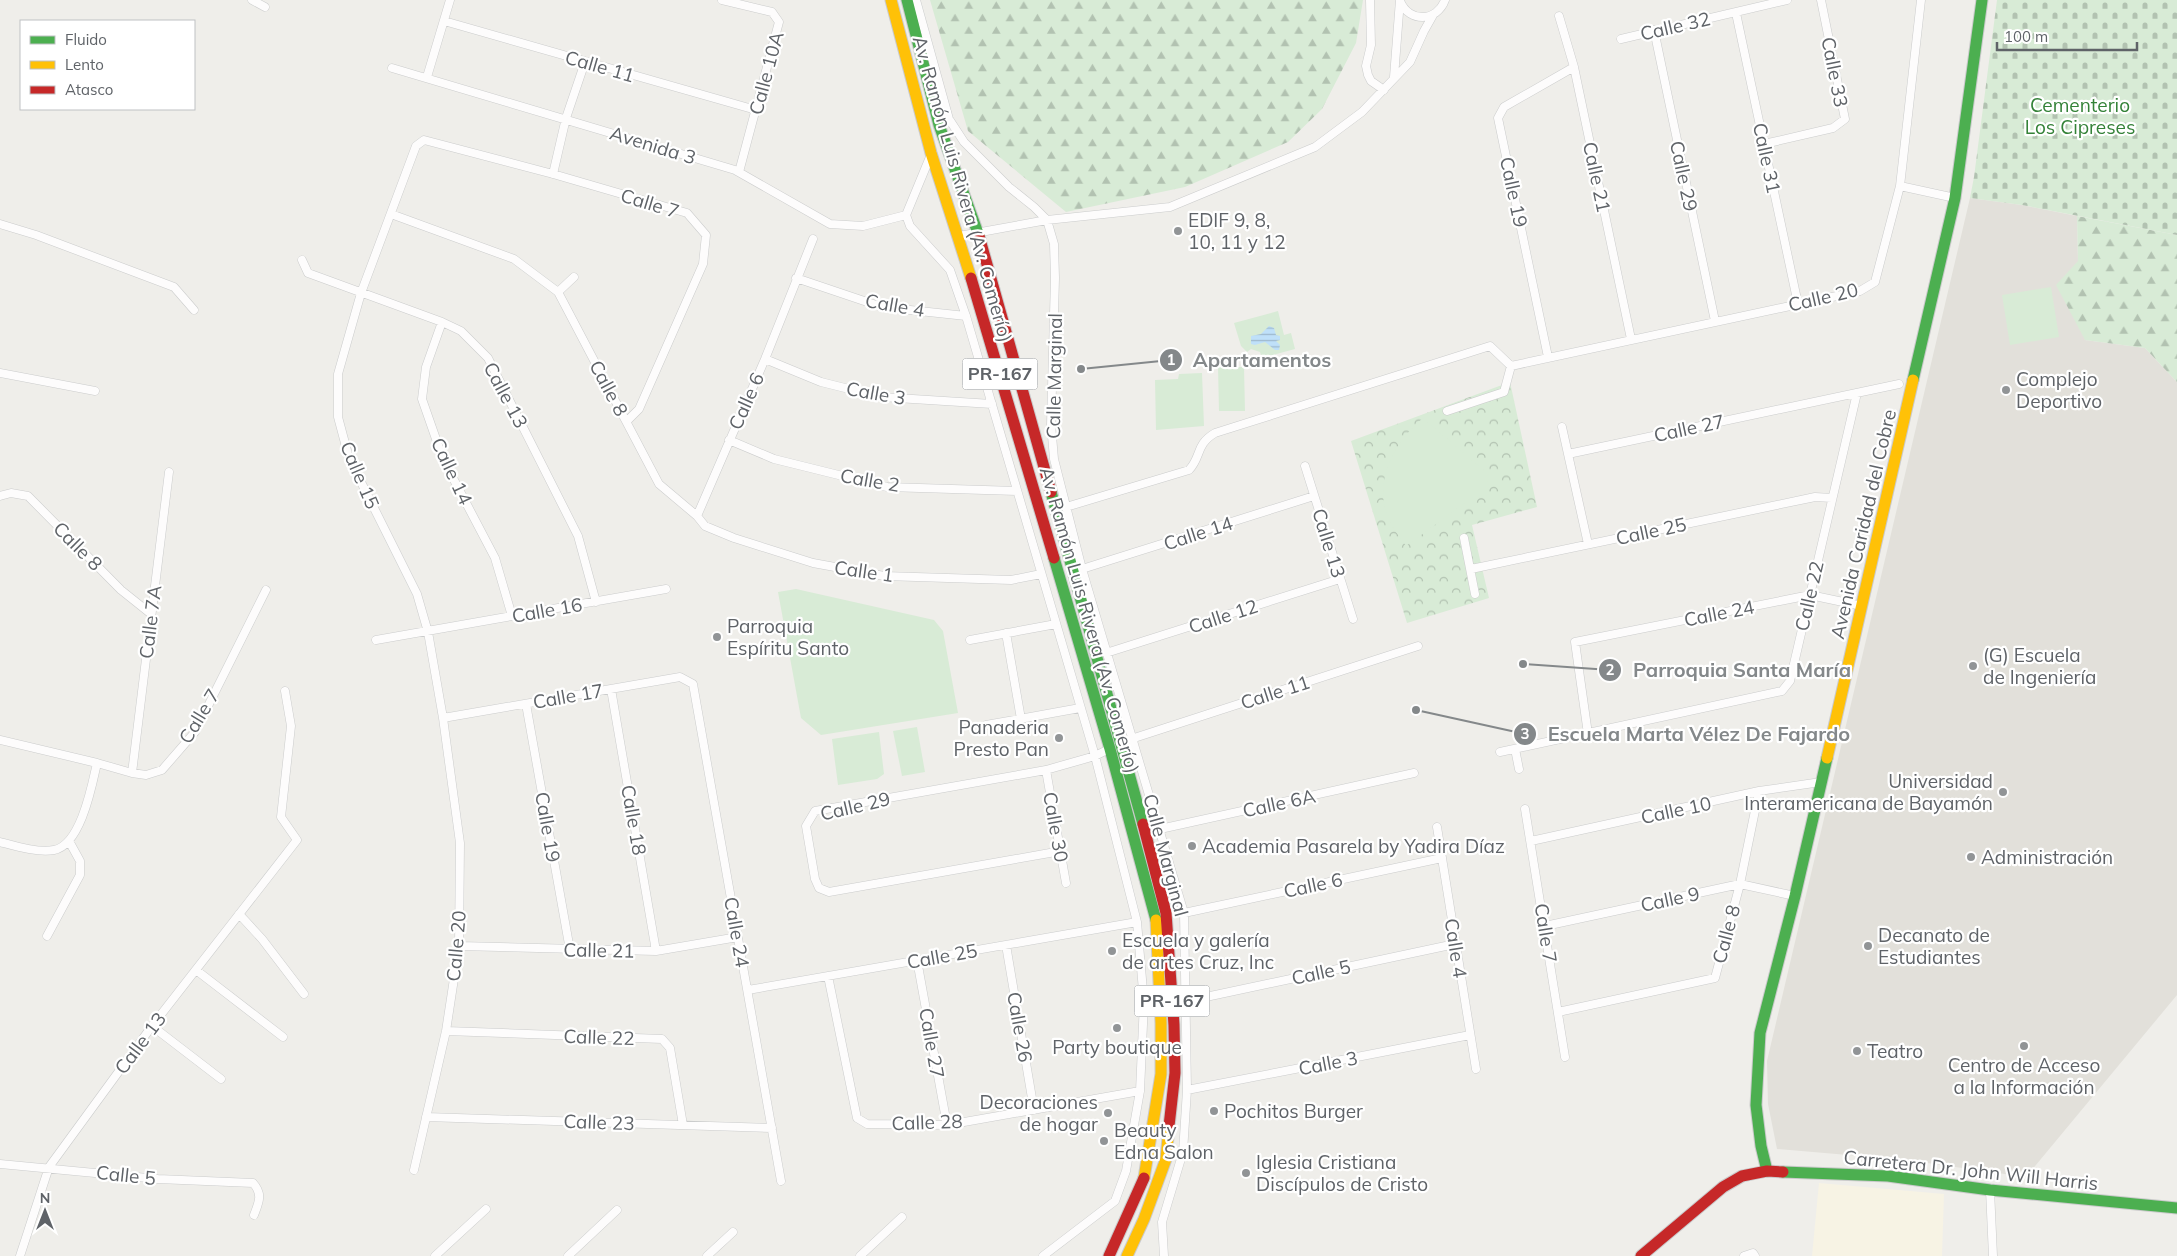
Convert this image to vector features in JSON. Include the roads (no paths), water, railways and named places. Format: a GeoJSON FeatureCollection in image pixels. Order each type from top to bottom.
{"type":"FeatureCollection","features":[{"type":"Feature","properties":{"kind":"main road","name":"Av. Ramón Luis Rivera (Av. Comerío)"},"geometry":{"type":"LineString","coordinates":[[890,0],[931,153],[959,236],[1110,748],[1156,916],[1161,1074],[1145,1176],[1108,1256]]}},
{"type":"Feature","properties":{"kind":"main road","name":"Av. Ramón Luis Rivera (Av. Comerío)"},"geometry":{"type":"LineString","coordinates":[[907,0],[939,125],[978,233],[1127,741],[1166,913],[1174,1026],[1175,1073],[1166,1159],[1144,1219],[1127,1256]]}},
{"type":"Feature","properties":{"kind":"main road","name":"Avenida Caridad del Cobre"},"geometry":{"type":"LineString","coordinates":[[1767,1171],[1761,1146],[1756,1105],[1760,1033],[1795,896],[1955,198],[1982,0]]}},
{"type":"Feature","properties":{"kind":"main road","name":"Carretera Dr. John Will Harris"},"geometry":{"type":"LineString","coordinates":[[1641,1256],[1723,1187],[1742,1176],[1767,1171],[1888,1176],[1990,1190],[2177,1208]]}},
{"type":"Feature","properties":{"kind":"street"},"geometry":{"type":"LineString","coordinates":[[252,0],[265,7]]}},
{"type":"Feature","properties":{"kind":"street"},"geometry":{"type":"LineString","coordinates":[[427,77],[450,0]]}},
{"type":"Feature","properties":{"kind":"street","name":"Calle 10A"},"geometry":{"type":"LineString","coordinates":[[722,0],[772,12],[780,22],[739,172]]}},
{"type":"Feature","properties":{"kind":"street"},"geometry":{"type":"LineString","coordinates":[[916,0],[950,119],[964,142],[1009,187],[1047,220]]}},
{"type":"Feature","properties":{"kind":"street"},"geometry":{"type":"LineString","coordinates":[[1370,0],[1371,45],[1366,66],[1371,81],[1384,90]]}},
{"type":"Feature","properties":{"kind":"street"},"geometry":{"type":"LineString","coordinates":[[1394,77],[1400,0]]}},
{"type":"Feature","properties":{"kind":"street"},"geometry":{"type":"LineString","coordinates":[[1400,0],[1403,8],[1410,14],[1426,18],[1440,10],[1445,0]]}},
{"type":"Feature","properties":{"kind":"street","name":"Calle 32"},"geometry":{"type":"LineString","coordinates":[[1621,39],[1787,0]]}},
{"type":"Feature","properties":{"kind":"street","name":"Calle 33"},"geometry":{"type":"LineString","coordinates":[[1764,144],[1834,128],[1844,119],[1821,0]]}},
{"type":"Feature","properties":{"kind":"street","name":"Calle 20"},"geometry":{"type":"LineString","coordinates":[[1511,366],[1860,291],[1875,282],[1900,186],[1921,0]]}},
{"type":"Feature","properties":{"kind":"street","name":"Calle 31"},"geometry":{"type":"LineString","coordinates":[[1736,13],[1798,304]]}},
{"type":"Feature","properties":{"kind":"street"},"geometry":{"type":"LineString","coordinates":[[959,236],[1047,220],[1170,206],[1316,147],[1362,112],[1410,62],[1433,15]]}},
{"type":"Feature","properties":{"kind":"street","name":"Calle 21"},"geometry":{"type":"LineString","coordinates":[[1559,16],[1574,67],[1631,339]]}},
{"type":"Feature","properties":{"kind":"street","name":"Calle 11"},"geometry":{"type":"LineString","coordinates":[[444,21],[756,110]]}},
{"type":"Feature","properties":{"kind":"street","name":"Calle 29"},"geometry":{"type":"LineString","coordinates":[[1654,30],[1715,321]]}},
{"type":"Feature","properties":{"kind":"street"},"geometry":{"type":"LineString","coordinates":[[553,174],[566,118],[585,62]]}},
{"type":"Feature","properties":{"kind":"street","name":"Calle 19"},"geometry":{"type":"LineString","coordinates":[[1548,358],[1498,118],[1504,107],[1574,67]]}},
{"type":"Feature","properties":{"kind":"street","name":"Avenida 3"},"geometry":{"type":"LineString","coordinates":[[392,68],[566,118],[739,172],[830,224],[863,226],[906,215]]}},
{"type":"Feature","properties":{"kind":"street","name":"Calle 7"},"geometry":{"type":"LineString","coordinates":[[406,171],[416,146],[424,140],[553,174],[687,213],[706,235],[703,264],[639,409],[627,421]]}},
{"type":"Feature","properties":{"kind":"street"},"geometry":{"type":"LineString","coordinates":[[931,153],[906,215],[910,226],[950,270],[966,316],[1095,756],[1137,922],[1144,1002],[1140,1091],[1126,1171],[1115,1201],[1043,1256]]}},
{"type":"Feature","properties":{"kind":"street","name":"Calle 15"},"geometry":{"type":"LineString","coordinates":[[406,171],[361,293],[338,374],[338,417],[349,458],[418,594],[428,632],[443,718]]}},
{"type":"Feature","properties":{"kind":"street"},"geometry":{"type":"LineString","coordinates":[[1900,186],[1955,198]]}},
{"type":"Feature","properties":{"kind":"street","name":"Calle 8"},"geometry":{"type":"LineString","coordinates":[[391,214],[514,260],[558,292],[659,484],[697,516]]}},
{"type":"Feature","properties":{"kind":"street","name":"Calle Marginal"},"geometry":{"type":"LineString","coordinates":[[1047,220],[1054,244],[1055,278],[1051,424],[1054,459],[1127,741],[1160,829],[1184,913],[1187,1001],[1187,1090],[1183,1152],[1162,1222],[1164,1256]]}},
{"type":"Feature","properties":{"kind":"street"},"geometry":{"type":"LineString","coordinates":[[0,224],[36,235],[174,287],[194,310]]}},
{"type":"Feature","properties":{"kind":"street","name":"Calle 6"},"geometry":{"type":"LineString","coordinates":[[697,516],[765,359],[813,239]]}},
{"type":"Feature","properties":{"kind":"street","name":"Calle 13"},"geometry":{"type":"LineString","coordinates":[[302,260],[308,273],[442,322],[461,332],[488,358],[578,536],[596,602]]}},
{"type":"Feature","properties":{"kind":"street"},"geometry":{"type":"LineString","coordinates":[[558,292],[574,278]]}},
{"type":"Feature","properties":{"kind":"street","name":"Calle 4"},"geometry":{"type":"LineString","coordinates":[[796,278],[882,307],[966,316]]}},
{"type":"Feature","properties":{"kind":"street","name":"Calle 14"},"geometry":{"type":"LineString","coordinates":[[442,322],[426,367],[422,399],[443,459],[495,558],[512,616]]}},
{"type":"Feature","properties":{"kind":"street"},"geometry":{"type":"LineString","coordinates":[[1066,507],[1186,471],[1194,465],[1203,441],[1210,435],[1254,420],[1490,346],[1511,366],[1504,392],[1447,411]]}},
{"type":"Feature","properties":{"kind":"street","name":"Calle 3"},"geometry":{"type":"LineString","coordinates":[[765,359],[821,382],[881,397],[992,404]]}},
{"type":"Feature","properties":{"kind":"street"},"geometry":{"type":"LineString","coordinates":[[0,373],[95,391]]}},
{"type":"Feature","properties":{"kind":"street","name":"Calle 27"},"geometry":{"type":"LineString","coordinates":[[1568,454],[1899,384]]}},
{"type":"Feature","properties":{"kind":"street","name":"Calle 22"},"geometry":{"type":"LineString","coordinates":[[1500,752],[1782,691],[1790,681],[1857,393]]}},
{"type":"Feature","properties":{"kind":"street"},"geometry":{"type":"LineString","coordinates":[[1562,428],[1588,544]]}},
{"type":"Feature","properties":{"kind":"street","name":"Calle 2"},"geometry":{"type":"LineString","coordinates":[[729,440],[774,459],[887,487],[1017,491]]}},
{"type":"Feature","properties":{"kind":"street","name":"Calle 13"},"geometry":{"type":"LineString","coordinates":[[1305,466],[1353,619]]}},
{"type":"Feature","properties":{"kind":"street","name":"Calle 7A"},"geometry":{"type":"LineString","coordinates":[[132,773],[169,472]]}},
{"type":"Feature","properties":{"kind":"street","name":"Calle 8"},"geometry":{"type":"LineString","coordinates":[[0,496],[10,493],[28,496],[121,590],[151,614]]}},
{"type":"Feature","properties":{"kind":"street","name":"Calle 14"},"geometry":{"type":"LineString","coordinates":[[1082,569],[1314,496]]}},
{"type":"Feature","properties":{"kind":"street","name":"Calle 25"},"geometry":{"type":"LineString","coordinates":[[1471,569],[1815,497],[1832,498]]}},
{"type":"Feature","properties":{"kind":"street","name":"Calle 1"},"geometry":{"type":"LineString","coordinates":[[697,516],[705,526],[734,538],[813,563],[884,576],[1011,580],[1041,574]]}},
{"type":"Feature","properties":{"kind":"street"},"geometry":{"type":"LineString","coordinates":[[1464,538],[1474,594]]}},
{"type":"Feature","properties":{"kind":"street","name":"Calle 12"},"geometry":{"type":"LineString","coordinates":[[1106,654],[1340,579]]}},
{"type":"Feature","properties":{"kind":"street","name":"Calle 16"},"geometry":{"type":"LineString","coordinates":[[376,640],[666,589]]}},
{"type":"Feature","properties":{"kind":"street","name":"Calle 7"},"geometry":{"type":"LineString","coordinates":[[0,740],[132,773],[146,775],[162,770],[195,732],[266,590]]}},
{"type":"Feature","properties":{"kind":"street","name":"Calle 24"},"geometry":{"type":"LineString","coordinates":[[1588,734],[1575,642],[1810,595],[1862,606]]}},
{"type":"Feature","properties":{"kind":"street"},"geometry":{"type":"LineString","coordinates":[[970,640],[1056,624]]}},
{"type":"Feature","properties":{"kind":"street"},"geometry":{"type":"LineString","coordinates":[[1006,634],[1021,719]]}},
{"type":"Feature","properties":{"kind":"street","name":"Calle 11"},"geometry":{"type":"LineString","coordinates":[[1110,748],[1418,646]]}},
{"type":"Feature","properties":{"kind":"street","name":"Calle 17"},"geometry":{"type":"LineString","coordinates":[[443,718],[680,677],[693,684]]}},
{"type":"Feature","properties":{"kind":"street","name":"Calle 24"},"geometry":{"type":"LineString","coordinates":[[693,684],[781,1180]]}},
{"type":"Feature","properties":{"kind":"street","name":"Calle 18"},"geometry":{"type":"LineString","coordinates":[[611,689],[656,951]]}},
{"type":"Feature","properties":{"kind":"street","name":"Calle 13"},"geometry":{"type":"LineString","coordinates":[[20,1256],[49,1167],[152,1026],[297,840],[281,817],[291,726],[285,691]]}},
{"type":"Feature","properties":{"kind":"street","name":"Calle 19"},"geometry":{"type":"LineString","coordinates":[[526,704],[570,950]]}},
{"type":"Feature","properties":{"kind":"street"},"geometry":{"type":"LineString","coordinates":[[986,726],[1080,708]]}},
{"type":"Feature","properties":{"kind":"street","name":"Calle 20"},"geometry":{"type":"LineString","coordinates":[[414,1170],[446,1031],[460,946],[460,843],[443,718]]}},
{"type":"Feature","properties":{"kind":"street","name":"Calle 29"},"geometry":{"type":"LineString","coordinates":[[1060,852],[829,892],[819,888],[814,879],[806,826],[815,811],[1046,770],[1095,756],[1110,748]]}},
{"type":"Feature","properties":{"kind":"street"},"geometry":{"type":"LineString","coordinates":[[1515,749],[1519,769]]}},
{"type":"Feature","properties":{"kind":"street"},"geometry":{"type":"LineString","coordinates":[[0,842],[20,848],[54,850],[69,841],[86,807],[98,763]]}},
{"type":"Feature","properties":{"kind":"street","name":"Calle 30"},"geometry":{"type":"LineString","coordinates":[[1046,770],[1066,883]]}},
{"type":"Feature","properties":{"kind":"street","name":"Calle 6A"},"geometry":{"type":"LineString","coordinates":[[1160,829],[1399,777],[1414,772]]}},
{"type":"Feature","properties":{"kind":"street","name":"Calle 10"},"geometry":{"type":"LineString","coordinates":[[1531,841],[1759,791],[1821,782]]}},
{"type":"Feature","properties":{"kind":"street","name":"Calle 8"},"geometry":{"type":"LineString","coordinates":[[1558,1012],[1715,978],[1740,884],[1759,791]]}},
{"type":"Feature","properties":{"kind":"street","name":"Calle 7"},"geometry":{"type":"LineString","coordinates":[[1525,809],[1565,1057]]}},
{"type":"Feature","properties":{"kind":"street","name":"Calle 4"},"geometry":{"type":"LineString","coordinates":[[1437,827],[1476,1069]]}},
{"type":"Feature","properties":{"kind":"street"},"geometry":{"type":"LineString","coordinates":[[48,936],[80,875],[80,861],[69,841]]}},
{"type":"Feature","properties":{"kind":"street","name":"Calle 6"},"geometry":{"type":"LineString","coordinates":[[1184,913],[1442,858]]}},
{"type":"Feature","properties":{"kind":"street","name":"Calle 9"},"geometry":{"type":"LineString","coordinates":[[1545,926],[1740,884],[1795,896]]}},
{"type":"Feature","properties":{"kind":"street"},"geometry":{"type":"LineString","coordinates":[[239,914],[262,939],[304,994]]}},
{"type":"Feature","properties":{"kind":"street","name":"Calle 25"},"geometry":{"type":"LineString","coordinates":[[748,990],[1137,922]]}},
{"type":"Feature","properties":{"kind":"street","name":"Calle 21"},"geometry":{"type":"LineString","coordinates":[[460,946],[656,951],[738,937]]}},
{"type":"Feature","properties":{"kind":"street","name":"Calle 5"},"geometry":{"type":"LineString","coordinates":[[1187,1001],[1455,944]]}},
{"type":"Feature","properties":{"kind":"street","name":"Calle 26"},"geometry":{"type":"LineString","coordinates":[[1006,945],[1034,1110]]}},
{"type":"Feature","properties":{"kind":"street","name":"Calle 27"},"geometry":{"type":"LineString","coordinates":[[917,960],[946,1126]]}},
{"type":"Feature","properties":{"kind":"street"},"geometry":{"type":"LineString","coordinates":[[196,970],[283,1037]]}},
{"type":"Feature","properties":{"kind":"street","name":"Calle 28"},"geometry":{"type":"LineString","coordinates":[[828,976],[857,1118],[867,1124],[946,1126],[1140,1091]]}},
{"type":"Feature","properties":{"kind":"street"},"geometry":{"type":"LineString","coordinates":[[152,1026],[221,1079]]}},
{"type":"Feature","properties":{"kind":"street","name":"Calle 22"},"geometry":{"type":"LineString","coordinates":[[446,1031],[662,1039],[670,1048],[683,1125]]}},
{"type":"Feature","properties":{"kind":"street","name":"Calle 3"},"geometry":{"type":"LineString","coordinates":[[1187,1090],[1470,1035]]}},
{"type":"Feature","properties":{"kind":"street","name":"Calle 23"},"geometry":{"type":"LineString","coordinates":[[426,1117],[772,1128]]}},
{"type":"Feature","properties":{"kind":"street","name":"Calle 5"},"geometry":{"type":"LineString","coordinates":[[0,1164],[49,1167],[158,1179],[253,1183],[259,1189],[260,1202],[254,1215]]}},
{"type":"Feature","properties":{"kind":"street"},"geometry":{"type":"LineString","coordinates":[[1990,1190],[1993,1256]]}},
{"type":"Feature","properties":{"kind":"street"},"geometry":{"type":"LineString","coordinates":[[435,1256],[486,1209]]}},
{"type":"Feature","properties":{"kind":"street"},"geometry":{"type":"LineString","coordinates":[[568,1256],[617,1210]]}},
{"type":"Feature","properties":{"kind":"street"},"geometry":{"type":"LineString","coordinates":[[860,1256],[902,1217]]}},
{"type":"Feature","properties":{"kind":"street"},"geometry":{"type":"LineString","coordinates":[[707,1256],[733,1232]]}},
{"type":"Feature","properties":{"kind":"street"},"geometry":{"type":"LineString","coordinates":[[1744,1256],[1753,1253],[1755,1256]]}},
{"type":"Feature","properties":{"kind":"water"},"geometry":{"type":"Polygon","coordinates":[[[1269,326],[1274,328],[1276,335],[1280,336],[1280,340],[1276,341],[1280,345],[1279,350],[1275,350],[1265,342],[1255,345],[1251,344],[1251,336],[1261,334],[1269,326]]]}},
{"type":"Feature","properties":{"kind":"place","name":"EDIF 9, 8, 10, 11 y 12"},"geometry":{"type":"Point","coordinates":[1178,231]}},
{"type":"Feature","properties":{"kind":"place","name":"Apartamentos"},"geometry":{"type":"Point","coordinates":[1081,369]}},
{"type":"Feature","properties":{"kind":"place","name":"Complejo Deportivo"},"geometry":{"type":"Point","coordinates":[2006,390]}},
{"type":"Feature","properties":{"kind":"place","name":"Parroquia Espíritu Santo"},"geometry":{"type":"Point","coordinates":[717,637]}},
{"type":"Feature","properties":{"kind":"place","name":"Parroquia Santa María"},"geometry":{"type":"Point","coordinates":[1523,664]}},
{"type":"Feature","properties":{"kind":"place","name":"(G) Escuela de Ingeniería"},"geometry":{"type":"Point","coordinates":[1973,666]}},
{"type":"Feature","properties":{"kind":"place","name":"Escuela Marta Vélez De Fajardo"},"geometry":{"type":"Point","coordinates":[1416,710]}},
{"type":"Feature","properties":{"kind":"place","name":"Panaderia Presto Pan"},"geometry":{"type":"Point","coordinates":[1059,738]}},
{"type":"Feature","properties":{"kind":"place","name":"Universidad Interamericana de Bayamón"},"geometry":{"type":"Point","coordinates":[2003,792]}},
{"type":"Feature","properties":{"kind":"place","name":"Academia Pasarela by Yadira Díaz"},"geometry":{"type":"Point","coordinates":[1192,846]}},
{"type":"Feature","properties":{"kind":"place","name":"Administración"},"geometry":{"type":"Point","coordinates":[1971,857]}},
{"type":"Feature","properties":{"kind":"place","name":"Decanato de Estudiantes"},"geometry":{"type":"Point","coordinates":[1868,946]}},
{"type":"Feature","properties":{"kind":"place","name":"Escuela y galería de artes Cruz, Inc"},"geometry":{"type":"Point","coordinates":[1112,951]}},
{"type":"Feature","properties":{"kind":"place","name":"Party boutique"},"geometry":{"type":"Point","coordinates":[1117,1028]}},
{"type":"Feature","properties":{"kind":"place","name":"Centro de Acceso a la Información"},"geometry":{"type":"Point","coordinates":[2024,1046]}},
{"type":"Feature","properties":{"kind":"place","name":"Teatro"},"geometry":{"type":"Point","coordinates":[1857,1051]}},
{"type":"Feature","properties":{"kind":"place","name":"Pochitos Burger"},"geometry":{"type":"Point","coordinates":[1214,1111]}},
{"type":"Feature","properties":{"kind":"place","name":"Decoraciones de hogar"},"geometry":{"type":"Point","coordinates":[1108,1113]}},
{"type":"Feature","properties":{"kind":"place","name":"Beauty Edna Salon"},"geometry":{"type":"Point","coordinates":[1104,1141]}},
{"type":"Feature","properties":{"kind":"place","name":"Iglesia Cristiana Discípulos de Cristo"},"geometry":{"type":"Point","coordinates":[1246,1173]}},
{"type":"Feature","properties":{"kind":"park label","name":"Cementerio Los Cipreses"},"geometry":{"type":"Point","coordinates":[2080,116]}}]}
